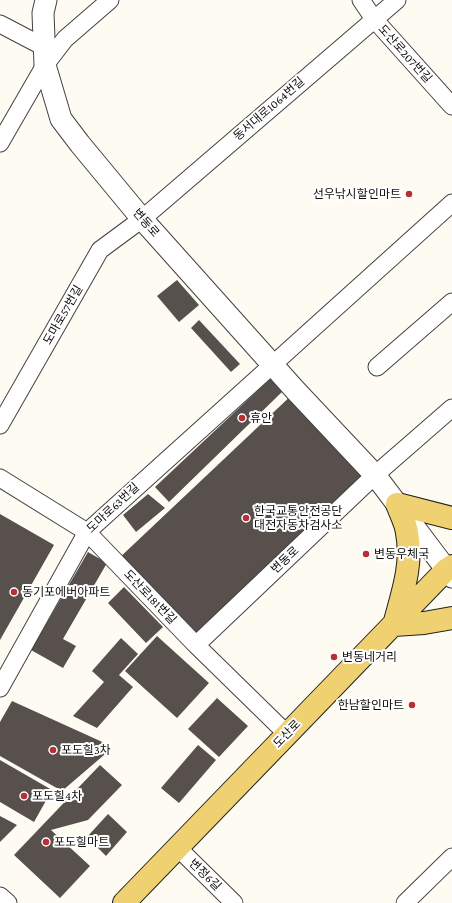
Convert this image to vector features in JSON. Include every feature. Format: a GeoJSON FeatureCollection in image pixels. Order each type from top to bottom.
{"type":"FeatureCollection","features":[{"type":"Feature","properties":{"kind":"main road"},"geometry":{"type":"LineString","coordinates":[[397,504],[452,518]]}},
{"type":"Feature","properties":{"kind":"main road"},"geometry":{"type":"LineString","coordinates":[[397,504],[407,532],[409,552],[408,576],[394,625],[424,623],[452,618]]}},
{"type":"Feature","properties":{"kind":"main road","name":"도산로"},"geometry":{"type":"LineString","coordinates":[[124,903],[394,625],[450,571]]}},
{"type":"Feature","properties":{"kind":"street","name":"변동로"},"geometry":{"type":"LineString","coordinates":[[46,0],[43,13],[44,56],[61,119],[142,219],[272,365],[375,475],[450,571]]}},
{"type":"Feature","properties":{"kind":"street"},"geometry":{"type":"LineString","coordinates":[[0,143],[44,56],[110,0]]}},
{"type":"Feature","properties":{"kind":"street","name":"도산로207번길"},"geometry":{"type":"LineString","coordinates":[[361,0],[374,19],[452,106]]}},
{"type":"Feature","properties":{"kind":"street","name":"동서대로1064번길"},"geometry":{"type":"LineString","coordinates":[[142,219],[397,0]]}},
{"type":"Feature","properties":{"kind":"street"},"geometry":{"type":"LineString","coordinates":[[0,24],[44,56]]}},
{"type":"Feature","properties":{"kind":"street"},"geometry":{"type":"LineString","coordinates":[[272,365],[452,203]]}},
{"type":"Feature","properties":{"kind":"street","name":"도마로57번길"},"geometry":{"type":"LineString","coordinates":[[0,425],[100,250],[142,219]]}},
{"type":"Feature","properties":{"kind":"street"},"geometry":{"type":"LineString","coordinates":[[377,367],[452,302]]}},
{"type":"Feature","properties":{"kind":"street","name":"도마로63번길"},"geometry":{"type":"LineString","coordinates":[[0,688],[87,532],[272,365]]}},
{"type":"Feature","properties":{"kind":"street"},"geometry":{"type":"LineString","coordinates":[[375,475],[452,408]]}},
{"type":"Feature","properties":{"kind":"street","name":"변동로"},"geometry":{"type":"LineString","coordinates":[[196,645],[375,475]]}},
{"type":"Feature","properties":{"kind":"street","name":"도산로181번길"},"geometry":{"type":"LineString","coordinates":[[0,478],[87,532],[196,645],[287,734]]}},
{"type":"Feature","properties":{"kind":"street","name":"변정6길"},"geometry":{"type":"LineString","coordinates":[[177,847],[234,903]]}},
{"type":"Feature","properties":{"kind":"street"},"geometry":{"type":"LineString","coordinates":[[405,903],[452,857]]}},
{"type":"Feature","properties":{"kind":"street"},"geometry":{"type":"LineString","coordinates":[[0,896],[8,903]]}},
{"type":"Feature","properties":{"kind":"building"},"geometry":{"type":"Polygon","coordinates":[[[177,280],[199,305],[179,322],[157,296],[177,280]]]}},
{"type":"Feature","properties":{"kind":"building"},"geometry":{"type":"Polygon","coordinates":[[[199,320],[240,364],[231,372],[191,328],[199,320]]]}},
{"type":"Feature","properties":{"kind":"building"},"geometry":{"type":"Polygon","coordinates":[[[272,377],[284,390],[169,502],[155,487],[272,377]]]}},
{"type":"Feature","properties":{"kind":"building","name":"한국교통안전공단 대전자동차검사소"},"geometry":{"type":"Polygon","coordinates":[[[296,391],[375,475],[196,645],[116,561],[296,391]]]}},
{"type":"Feature","properties":{"kind":"building"},"geometry":{"type":"Polygon","coordinates":[[[148,494],[165,508],[136,532],[123,515],[148,494]]]}},
{"type":"Feature","properties":{"kind":"building","name":"동기포에버아파트"},"geometry":{"type":"Polygon","coordinates":[[[0,514],[54,545],[0,640],[0,514]]]}},
{"type":"Feature","properties":{"kind":"building"},"geometry":{"type":"Polygon","coordinates":[[[88,552],[107,563],[63,639],[76,646],[63,668],[31,650],[88,552]]]}},
{"type":"Feature","properties":{"kind":"building"},"geometry":{"type":"Polygon","coordinates":[[[124,587],[163,627],[146,643],[108,603],[124,587]]]}},
{"type":"Feature","properties":{"kind":"building"},"geometry":{"type":"Polygon","coordinates":[[[157,636],[209,683],[177,718],[125,671],[157,636]]]}},
{"type":"Feature","properties":{"kind":"building"},"geometry":{"type":"Polygon","coordinates":[[[121,638],[138,654],[119,675],[133,687],[97,728],[73,716],[104,682],[92,671],[121,638]]]}},
{"type":"Feature","properties":{"kind":"building"},"geometry":{"type":"Polygon","coordinates":[[[217,698],[248,726],[219,757],[188,729],[217,698]]]}},
{"type":"Feature","properties":{"kind":"building","name":"포도힐3차"},"geometry":{"type":"Polygon","coordinates":[[[12,701],[109,745],[104,755],[62,791],[0,756],[0,722],[12,701]]]}},
{"type":"Feature","properties":{"kind":"building"},"geometry":{"type":"Polygon","coordinates":[[[198,745],[216,760],[179,803],[161,788],[198,745]]]}},
{"type":"Feature","properties":{"kind":"building","name":"포도힐4차"},"geometry":{"type":"Polygon","coordinates":[[[0,760],[52,790],[34,822],[0,802],[0,760]]]}},
{"type":"Feature","properties":{"kind":"building","name":"포도힐마트"},"geometry":{"type":"Polygon","coordinates":[[[100,765],[122,785],[88,820],[51,830],[90,866],[60,898],[14,855],[100,765]]]}},
{"type":"Feature","properties":{"kind":"building"},"geometry":{"type":"Polygon","coordinates":[[[108,814],[127,832],[106,856],[87,837],[108,814]]]}},
{"type":"Feature","properties":{"kind":"building"},"geometry":{"type":"Polygon","coordinates":[[[0,816],[17,825],[0,842],[0,816]]]}},
{"type":"Feature","properties":{"kind":"place","name":"선우낚시할인마트"},"geometry":{"type":"Point","coordinates":[409,194]}},
{"type":"Feature","properties":{"kind":"place","name":"휴안"},"geometry":{"type":"Point","coordinates":[242,418]}},
{"type":"Feature","properties":{"kind":"place","name":"한국교통안전공단 대전자동차검사소"},"geometry":{"type":"Point","coordinates":[246,518]}},
{"type":"Feature","properties":{"kind":"place","name":"변동우체국"},"geometry":{"type":"Point","coordinates":[366,554]}},
{"type":"Feature","properties":{"kind":"place","name":"동기포에버아파트"},"geometry":{"type":"Point","coordinates":[14,592]}},
{"type":"Feature","properties":{"kind":"place","name":"변동네거리"},"geometry":{"type":"Point","coordinates":[334,657]}},
{"type":"Feature","properties":{"kind":"place","name":"한남할인마트"},"geometry":{"type":"Point","coordinates":[412,705]}},
{"type":"Feature","properties":{"kind":"place","name":"포도힐3차"},"geometry":{"type":"Point","coordinates":[53,750]}},
{"type":"Feature","properties":{"kind":"place","name":"포도힐4차"},"geometry":{"type":"Point","coordinates":[24,796]}},
{"type":"Feature","properties":{"kind":"place","name":"포도힐마트"},"geometry":{"type":"Point","coordinates":[46,842]}}]}
